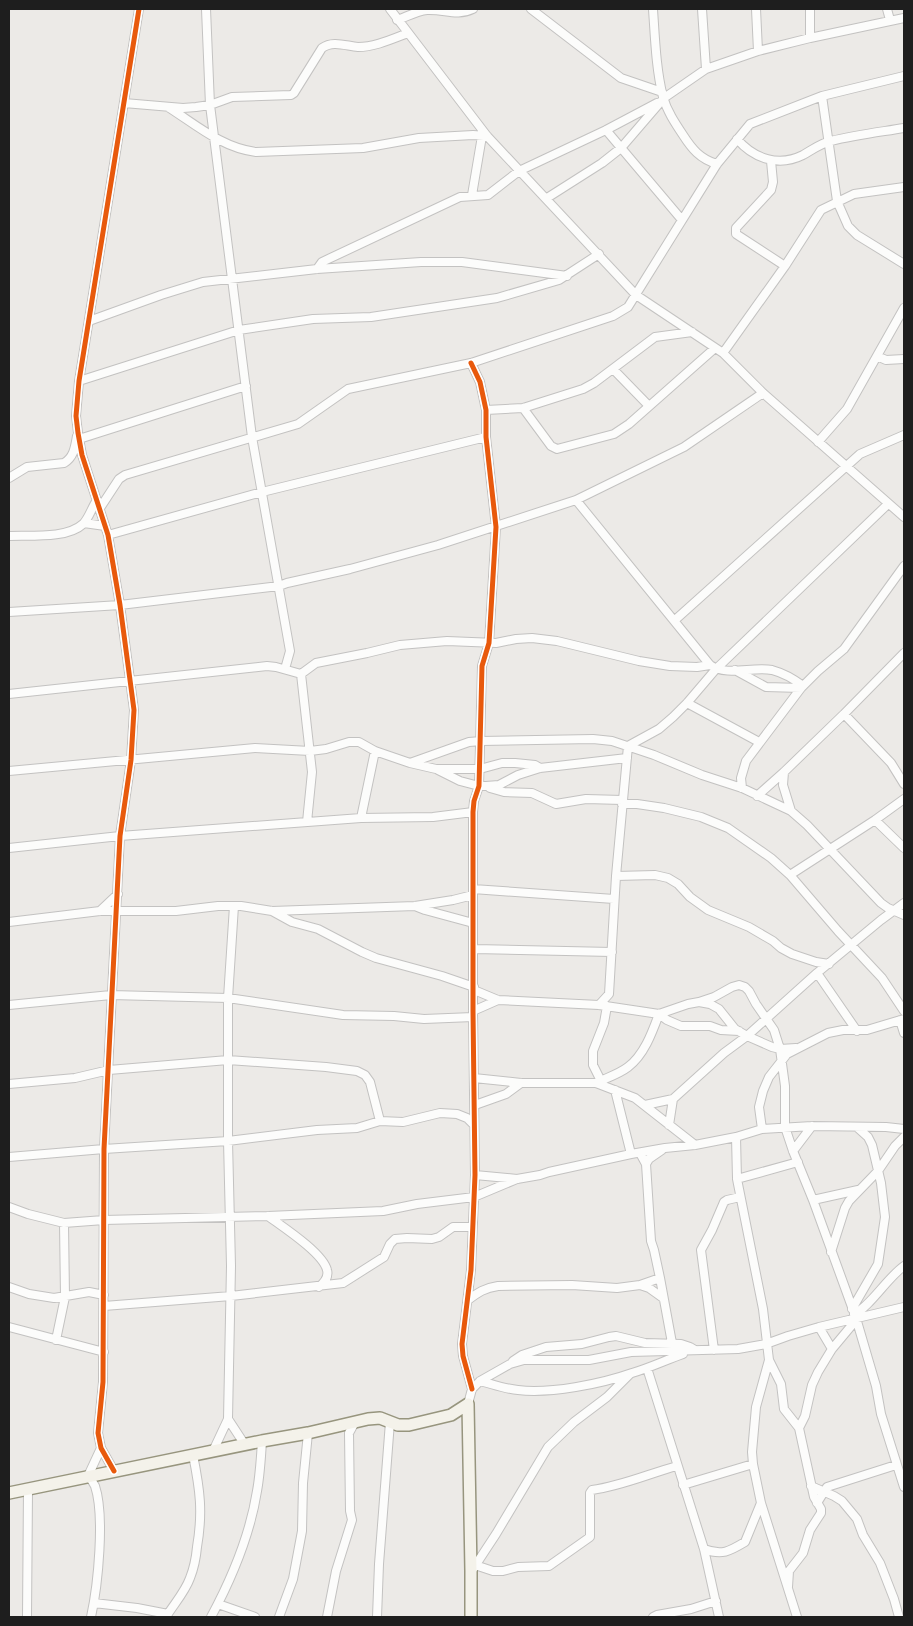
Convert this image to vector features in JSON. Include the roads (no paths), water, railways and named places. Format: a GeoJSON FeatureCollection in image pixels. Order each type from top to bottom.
{"type":"FeatureCollection","features":[{"type":"Feature","properties":{"kind":"street"},"geometry":{"type":"LineString","coordinates":[[114,1471],[101,1448],[98,1423],[104,1382],[104,1148],[120,836],[131,760],[134,710],[120,605],[108,535],[78,436],[76,416],[89,321],[139,9]]}},
{"type":"Feature","properties":{"kind":"street"},"geometry":{"type":"LineString","coordinates":[[206,9],[210,105],[252,437],[290,651],[285,669]]}},
{"type":"Feature","properties":{"kind":"street"},"geometry":{"type":"LineString","coordinates":[[390,9],[485,136],[547,198],[636,295],[723,353],[763,393],[904,516]]}},
{"type":"Feature","properties":{"kind":"street"},"geometry":{"type":"LineString","coordinates":[[397,20],[426,10],[461,13],[473,9]]}},
{"type":"Feature","properties":{"kind":"street"},"geometry":{"type":"LineString","coordinates":[[531,9],[621,78],[662,97]]}},
{"type":"Feature","properties":{"kind":"street"},"geometry":{"type":"LineString","coordinates":[[653,9],[662,97],[672,119],[693,150],[707,161],[717,164]]}},
{"type":"Feature","properties":{"kind":"street"},"geometry":{"type":"LineString","coordinates":[[702,9],[706,69]]}},
{"type":"Feature","properties":{"kind":"street"},"geometry":{"type":"LineString","coordinates":[[756,9],[758,51]]}},
{"type":"Feature","properties":{"kind":"street"},"geometry":{"type":"LineString","coordinates":[[810,9],[810,38]]}},
{"type":"Feature","properties":{"kind":"street"},"geometry":{"type":"LineString","coordinates":[[887,9],[890,20]]}},
{"type":"Feature","properties":{"kind":"street"},"geometry":{"type":"LineString","coordinates":[[317,270],[322,262],[460,197],[488,195],[519,171],[606,130],[706,69],[758,51],[890,20],[904,19]]}},
{"type":"Feature","properties":{"kind":"street"},"geometry":{"type":"LineString","coordinates":[[124,103],[183,108],[210,105],[232,97],[291,95],[322,48],[327,45],[369,46],[408,33]]}},
{"type":"Feature","properties":{"kind":"street"},"geometry":{"type":"LineString","coordinates":[[100,508],[119,479],[125,475],[298,424],[348,388],[471,363],[613,316],[628,308],[717,164],[750,124],[822,96],[904,76]]}},
{"type":"Feature","properties":{"kind":"street"},"geometry":{"type":"LineString","coordinates":[[822,96],[837,201],[845,219],[852,231],[857,235],[904,264]]}},
{"type":"Feature","properties":{"kind":"street"},"geometry":{"type":"LineString","coordinates":[[547,198],[602,163],[621,148],[662,97]]}},
{"type":"Feature","properties":{"kind":"street"},"geometry":{"type":"LineString","coordinates":[[168,106],[214,137],[244,151],[363,148],[419,138],[485,136]]}},
{"type":"Feature","properties":{"kind":"street"},"geometry":{"type":"LineString","coordinates":[[737,139],[749,151],[771,161],[780,161],[801,156],[829,141],[904,128]]}},
{"type":"Feature","properties":{"kind":"street"},"geometry":{"type":"LineString","coordinates":[[606,130],[682,220]]}},
{"type":"Feature","properties":{"kind":"street"},"geometry":{"type":"LineString","coordinates":[[472,195],[485,136]]}},
{"type":"Feature","properties":{"kind":"street"},"geometry":{"type":"LineString","coordinates":[[771,161],[773,182],[770,190],[735,231],[736,234],[785,266]]}},
{"type":"Feature","properties":{"kind":"street"},"geometry":{"type":"LineString","coordinates":[[723,353],[785,266],[819,212],[837,201],[854,194],[904,187]]}},
{"type":"Feature","properties":{"kind":"street"},"geometry":{"type":"LineString","coordinates":[[80,381],[239,330],[313,319],[371,317],[497,298],[550,283],[566,276],[599,254]]}},
{"type":"Feature","properties":{"kind":"street"},"geometry":{"type":"LineString","coordinates":[[89,321],[190,285],[233,278],[317,270],[421,262],[462,262],[566,276]]}},
{"type":"Feature","properties":{"kind":"street"},"geometry":{"type":"LineString","coordinates":[[818,442],[848,409],[904,308]]}},
{"type":"Feature","properties":{"kind":"street"},"geometry":{"type":"LineString","coordinates":[[486,410],[523,408],[583,389],[655,337],[692,332]]}},
{"type":"Feature","properties":{"kind":"street"},"geometry":{"type":"LineString","coordinates":[[523,408],[551,446],[556,449],[614,434],[715,348]]}},
{"type":"Feature","properties":{"kind":"street"},"geometry":{"type":"LineString","coordinates":[[877,356],[886,360],[904,359]]}},
{"type":"Feature","properties":{"kind":"street"},"geometry":{"type":"LineString","coordinates":[[471,363],[480,382],[486,410],[486,437],[496,527],[489,643],[482,666],[480,769],[482,786],[474,801],[473,812],[475,1175],[471,1270],[462,1344],[463,1356],[472,1389]]}},
{"type":"Feature","properties":{"kind":"street"},"geometry":{"type":"LineString","coordinates":[[613,368],[649,406]]}},
{"type":"Feature","properties":{"kind":"street"},"geometry":{"type":"LineString","coordinates":[[78,436],[246,386]]}},
{"type":"Feature","properties":{"kind":"street"},"geometry":{"type":"LineString","coordinates":[[9,612],[120,605],[278,586],[350,569],[496,527],[576,500],[684,447],[763,393]]}},
{"type":"Feature","properties":{"kind":"street"},"geometry":{"type":"LineString","coordinates":[[675,620],[860,454],[904,434]]}},
{"type":"Feature","properties":{"kind":"street"},"geometry":{"type":"LineString","coordinates":[[9,478],[27,467],[64,464],[73,454],[78,436]]}},
{"type":"Feature","properties":{"kind":"street"},"geometry":{"type":"LineString","coordinates":[[108,535],[262,492],[486,437]]}},
{"type":"Feature","properties":{"kind":"street"},"geometry":{"type":"LineString","coordinates":[[9,536],[56,535],[70,531],[84,523],[97,500]]}},
{"type":"Feature","properties":{"kind":"street"},"geometry":{"type":"LineString","coordinates":[[576,500],[713,667]]}},
{"type":"Feature","properties":{"kind":"street"},"geometry":{"type":"LineString","coordinates":[[628,746],[659,729],[687,703],[713,667],[888,504]]}},
{"type":"Feature","properties":{"kind":"street"},"geometry":{"type":"LineString","coordinates":[[84,523],[105,526]]}},
{"type":"Feature","properties":{"kind":"street"},"geometry":{"type":"LineString","coordinates":[[742,788],[740,778],[743,767],[759,742],[802,687],[844,649],[904,566]]}},
{"type":"Feature","properties":{"kind":"street"},"geometry":{"type":"LineString","coordinates":[[301,674],[316,663],[400,645],[447,641],[489,643],[532,638],[557,641],[639,661],[670,666],[773,671],[794,679],[802,687]]}},
{"type":"Feature","properties":{"kind":"street"},"geometry":{"type":"LineString","coordinates":[[757,796],[844,714],[904,653]]}},
{"type":"Feature","properties":{"kind":"street"},"geometry":{"type":"LineString","coordinates":[[9,694],[267,666],[301,674]]}},
{"type":"Feature","properties":{"kind":"street"},"geometry":{"type":"LineString","coordinates":[[735,670],[766,687],[802,687]]}},
{"type":"Feature","properties":{"kind":"street"},"geometry":{"type":"LineString","coordinates":[[301,674],[312,781],[308,822]]}},
{"type":"Feature","properties":{"kind":"street"},"geometry":{"type":"LineString","coordinates":[[687,703],[759,742]]}},
{"type":"Feature","properties":{"kind":"street"},"geometry":{"type":"LineString","coordinates":[[844,714],[891,764],[904,784]]}},
{"type":"Feature","properties":{"kind":"street"},"geometry":{"type":"LineString","coordinates":[[410,763],[469,742],[592,739],[612,741],[742,788],[791,811],[807,825],[881,903],[904,915]]}},
{"type":"Feature","properties":{"kind":"street"},"geometry":{"type":"LineString","coordinates":[[9,771],[255,748],[310,751],[326,749],[349,742],[358,742],[375,751],[410,763],[436,768],[480,769],[502,763],[535,765],[540,768]]}},
{"type":"Feature","properties":{"kind":"street"},"geometry":{"type":"LineString","coordinates":[[628,746],[620,815],[609,994],[603,1005],[604,1023],[593,1051],[593,1065],[598,1082],[635,1098],[695,1145]]}},
{"type":"Feature","properties":{"kind":"street"},"geometry":{"type":"LineString","coordinates":[[361,818],[375,751]]}},
{"type":"Feature","properties":{"kind":"street"},"geometry":{"type":"LineString","coordinates":[[482,786],[498,785],[518,775],[540,768],[627,758]]}},
{"type":"Feature","properties":{"kind":"street"},"geometry":{"type":"LineString","coordinates":[[436,768],[455,779],[504,792],[532,793],[556,804],[586,799],[637,804],[686,813],[728,828],[771,858],[790,875],[838,931],[882,978],[904,1011]]}},
{"type":"Feature","properties":{"kind":"street"},"geometry":{"type":"LineString","coordinates":[[784,772],[783,785],[791,811]]}},
{"type":"Feature","properties":{"kind":"street"},"geometry":{"type":"LineString","coordinates":[[790,875],[904,799]]}},
{"type":"Feature","properties":{"kind":"street"},"geometry":{"type":"LineString","coordinates":[[620,815],[637,804]]}},
{"type":"Feature","properties":{"kind":"street"},"geometry":{"type":"LineString","coordinates":[[9,848],[120,836],[361,818],[433,817],[473,812]]}},
{"type":"Feature","properties":{"kind":"street"},"geometry":{"type":"LineString","coordinates":[[875,820],[904,848]]}},
{"type":"Feature","properties":{"kind":"street"},"geometry":{"type":"LineString","coordinates":[[616,876],[655,874],[668,878],[678,884],[690,897],[708,910],[749,927],[792,954],[829,964]]}},
{"type":"Feature","properties":{"kind":"street"},"geometry":{"type":"LineString","coordinates":[[9,922],[100,911],[176,911],[218,906],[238,906],[272,912],[415,906],[452,900],[473,892],[614,899]]}},
{"type":"Feature","properties":{"kind":"street"},"geometry":{"type":"LineString","coordinates":[[100,911],[118,894]]}},
{"type":"Feature","properties":{"kind":"street"},"geometry":{"type":"LineString","coordinates":[[645,1105],[673,1099],[724,1053],[767,1019],[817,973],[904,903]]}},
{"type":"Feature","properties":{"kind":"street"},"geometry":{"type":"LineString","coordinates":[[213,1451],[228,1419],[231,1296],[228,998],[233,915],[238,906]]}},
{"type":"Feature","properties":{"kind":"street"},"geometry":{"type":"LineString","coordinates":[[415,906],[473,924]]}},
{"type":"Feature","properties":{"kind":"street"},"geometry":{"type":"LineString","coordinates":[[272,912],[292,922],[318,929],[376,958],[442,976],[474,988],[498,1000],[603,1005],[659,1014],[714,997],[732,987],[745,987],[750,991],[756,1004],[774,1030],[780,1049],[785,1086],[785,1127],[854,1315],[876,1386],[881,1414],[904,1487]]}},
{"type":"Feature","properties":{"kind":"street"},"geometry":{"type":"LineString","coordinates":[[474,949],[612,952]]}},
{"type":"Feature","properties":{"kind":"street"},"geometry":{"type":"LineString","coordinates":[[817,973],[857,1031]]}},
{"type":"Feature","properties":{"kind":"street"},"geometry":{"type":"LineString","coordinates":[[609,994],[625,1008]]}},
{"type":"Feature","properties":{"kind":"street"},"geometry":{"type":"LineString","coordinates":[[9,1005],[111,995],[228,998],[343,1015],[394,1016],[424,1019],[473,1014],[498,1000]]}},
{"type":"Feature","properties":{"kind":"street"},"geometry":{"type":"LineString","coordinates":[[699,1002],[710,1004],[719,1009],[735,1029],[747,1036],[780,1049],[796,1048]]}},
{"type":"Feature","properties":{"kind":"street"},"geometry":{"type":"LineString","coordinates":[[474,1078],[521,1083],[598,1082],[626,1069],[641,1054],[659,1014]]}},
{"type":"Feature","properties":{"kind":"street"},"geometry":{"type":"LineString","coordinates":[[659,1014],[666,1020],[681,1026],[710,1026],[721,1030],[739,1032]]}},
{"type":"Feature","properties":{"kind":"street"},"geometry":{"type":"LineString","coordinates":[[762,1129],[759,1107],[763,1091],[769,1077],[787,1054],[828,1032],[868,1030],[902,1020],[904,1033]]}},
{"type":"Feature","properties":{"kind":"street"},"geometry":{"type":"LineString","coordinates":[[9,1084],[75,1078],[109,1070],[228,1060],[291,1064],[357,1071],[365,1075],[370,1082],[380,1121]]}},
{"type":"Feature","properties":{"kind":"street"},"geometry":{"type":"LineString","coordinates":[[475,1105],[506,1094],[521,1083]]}},
{"type":"Feature","properties":{"kind":"street"},"geometry":{"type":"LineString","coordinates":[[615,1090],[631,1154]]}},
{"type":"Feature","properties":{"kind":"street"},"geometry":{"type":"LineString","coordinates":[[669,1125],[673,1099]]}},
{"type":"Feature","properties":{"kind":"street"},"geometry":{"type":"LineString","coordinates":[[9,1157],[104,1148],[228,1141],[317,1130],[357,1128],[380,1121],[403,1122],[440,1113],[457,1114],[467,1118],[474,1125]]}},
{"type":"Feature","properties":{"kind":"street"},"geometry":{"type":"LineString","coordinates":[[793,1151],[812,1126]]}},
{"type":"Feature","properties":{"kind":"street"},"geometry":{"type":"LineString","coordinates":[[9,1207],[64,1223],[383,1210],[474,1197],[517,1179],[631,1154],[736,1137],[762,1129],[812,1126],[904,1129]]}},
{"type":"Feature","properties":{"kind":"street"},"geometry":{"type":"LineString","coordinates":[[798,1428],[805,1416],[812,1385],[818,1372],[832,1349],[852,1325],[854,1315],[874,1272],[880,1254],[885,1217],[878,1170],[872,1145],[868,1137],[858,1128]]}},
{"type":"Feature","properties":{"kind":"street"},"geometry":{"type":"LineString","coordinates":[[736,1137],[737,1179],[763,1309],[768,1360],[781,1384],[784,1409],[798,1428],[811,1486],[821,1509],[821,1513],[810,1530],[803,1553],[789,1571],[788,1587]]}},
{"type":"Feature","properties":{"kind":"street"},"geometry":{"type":"LineString","coordinates":[[831,1252],[845,1208],[858,1190],[878,1170],[904,1137]]}},
{"type":"Feature","properties":{"kind":"street"},"geometry":{"type":"LineString","coordinates":[[646,1164],[649,1159],[666,1148]]}},
{"type":"Feature","properties":{"kind":"street"},"geometry":{"type":"LineString","coordinates":[[640,1153],[646,1164],[650,1233],[672,1343]]}},
{"type":"Feature","properties":{"kind":"street"},"geometry":{"type":"LineString","coordinates":[[737,1179],[798,1162]]}},
{"type":"Feature","properties":{"kind":"street"},"geometry":{"type":"LineString","coordinates":[[475,1175],[517,1179]]}},
{"type":"Feature","properties":{"kind":"street"},"geometry":{"type":"LineString","coordinates":[[813,1200],[858,1190]]}},
{"type":"Feature","properties":{"kind":"street"},"geometry":{"type":"LineString","coordinates":[[714,1350],[701,1250],[724,1202],[740,1196]]}},
{"type":"Feature","properties":{"kind":"street"},"geometry":{"type":"LineString","coordinates":[[268,1216],[310,1248],[324,1262],[328,1272],[327,1278],[319,1287]]}},
{"type":"Feature","properties":{"kind":"street"},"geometry":{"type":"LineString","coordinates":[[56,1340],[65,1297],[64,1223]]}},
{"type":"Feature","properties":{"kind":"street"},"geometry":{"type":"LineString","coordinates":[[104,1306],[231,1296],[319,1287],[346,1282],[363,1269],[384,1257],[390,1244],[395,1239],[432,1239],[439,1237],[453,1227],[472,1227]]}},
{"type":"Feature","properties":{"kind":"street"},"geometry":{"type":"LineString","coordinates":[[854,1315],[904,1266]]}},
{"type":"Feature","properties":{"kind":"street"},"geometry":{"type":"LineString","coordinates":[[467,1301],[486,1288],[498,1286],[572,1285],[617,1288],[640,1285],[660,1278]]}},
{"type":"Feature","properties":{"kind":"street"},"geometry":{"type":"LineString","coordinates":[[640,1285],[649,1288],[663,1298]]}},
{"type":"Feature","properties":{"kind":"street"},"geometry":{"type":"LineString","coordinates":[[9,1287],[29,1294],[54,1298],[89,1292],[104,1295]]}},
{"type":"Feature","properties":{"kind":"street"},"geometry":{"type":"LineString","coordinates":[[510,1364],[524,1360],[542,1359],[588,1360],[631,1352],[738,1349],[766,1344],[854,1315],[904,1307]]}},
{"type":"Feature","properties":{"kind":"street"},"geometry":{"type":"LineString","coordinates":[[9,1327],[104,1352]]}},
{"type":"Feature","properties":{"kind":"street"},"geometry":{"type":"LineString","coordinates":[[819,1327],[832,1349]]}},
{"type":"Feature","properties":{"kind":"street"},"geometry":{"type":"LineString","coordinates":[[471,1617],[473,1568],[468,1404],[472,1389],[480,1381],[522,1355],[546,1347],[582,1344],[616,1336],[645,1343],[672,1343],[690,1347],[693,1351]]}},
{"type":"Feature","properties":{"kind":"street"},"geometry":{"type":"LineString","coordinates":[[480,1381],[517,1390],[535,1391],[578,1386],[630,1374],[693,1351]]}},
{"type":"Feature","properties":{"kind":"street"},"geometry":{"type":"LineString","coordinates":[[768,1360],[756,1406],[752,1452],[753,1464],[762,1503],[797,1617]]}},
{"type":"Feature","properties":{"kind":"street"},"geometry":{"type":"LineString","coordinates":[[647,1368],[704,1549],[719,1617]]}},
{"type":"Feature","properties":{"kind":"street"},"geometry":{"type":"LineString","coordinates":[[473,1568],[496,1534],[548,1447],[574,1422],[607,1397],[630,1374]]}},
{"type":"Feature","properties":{"kind":"street"},"geometry":{"type":"LineString","coordinates":[[9,1493],[245,1444],[308,1433],[355,1421],[380,1418],[398,1425],[409,1425],[451,1415],[468,1404]]}},
{"type":"Feature","properties":{"kind":"street"},"geometry":{"type":"LineString","coordinates":[[228,1419],[245,1444]]}},
{"type":"Feature","properties":{"kind":"street"},"geometry":{"type":"LineString","coordinates":[[327,1617],[336,1571],[352,1520],[350,1510],[349,1433],[355,1421]]}},
{"type":"Feature","properties":{"kind":"street"},"geometry":{"type":"LineString","coordinates":[[377,1617],[379,1564],[390,1422]]}},
{"type":"Feature","properties":{"kind":"street"},"geometry":{"type":"LineString","coordinates":[[279,1617],[293,1578],[302,1531],[308,1433]]}},
{"type":"Feature","properties":{"kind":"street"},"geometry":{"type":"LineString","coordinates":[[211,1617],[248,1533],[258,1490],[262,1441]]}},
{"type":"Feature","properties":{"kind":"street"},"geometry":{"type":"LineString","coordinates":[[88,1476],[101,1448]]}},
{"type":"Feature","properties":{"kind":"street"},"geometry":{"type":"LineString","coordinates":[[94,1603],[137,1608],[167,1616],[190,1578],[195,1564],[201,1529],[201,1506],[193,1455]]}},
{"type":"Feature","properties":{"kind":"street"},"geometry":{"type":"LineString","coordinates":[[683,1485],[753,1464]]}},
{"type":"Feature","properties":{"kind":"street"},"geometry":{"type":"LineString","coordinates":[[817,1503],[827,1487],[833,1484],[896,1464]]}},
{"type":"Feature","properties":{"kind":"street"},"geometry":{"type":"LineString","coordinates":[[473,1568],[503,1571],[518,1567],[552,1565],[590,1537],[590,1493],[592,1490],[621,1485],[650,1473],[677,1466]]}},
{"type":"Feature","properties":{"kind":"street"},"geometry":{"type":"LineString","coordinates":[[88,1476],[94,1483],[99,1512],[99,1544],[91,1617]]}},
{"type":"Feature","properties":{"kind":"street"},"geometry":{"type":"LineString","coordinates":[[811,1486],[842,1501],[857,1519],[863,1535],[880,1563],[899,1617]]}},
{"type":"Feature","properties":{"kind":"street"},"geometry":{"type":"LineString","coordinates":[[27,1617],[28,1490]]}},
{"type":"Feature","properties":{"kind":"street"},"geometry":{"type":"LineString","coordinates":[[704,1549],[721,1553],[745,1542],[762,1503]]}},
{"type":"Feature","properties":{"kind":"street"},"geometry":{"type":"LineString","coordinates":[[653,1617],[716,1601]]}},
{"type":"Feature","properties":{"kind":"street"},"geometry":{"type":"LineString","coordinates":[[218,1604],[255,1617]]}}]}
